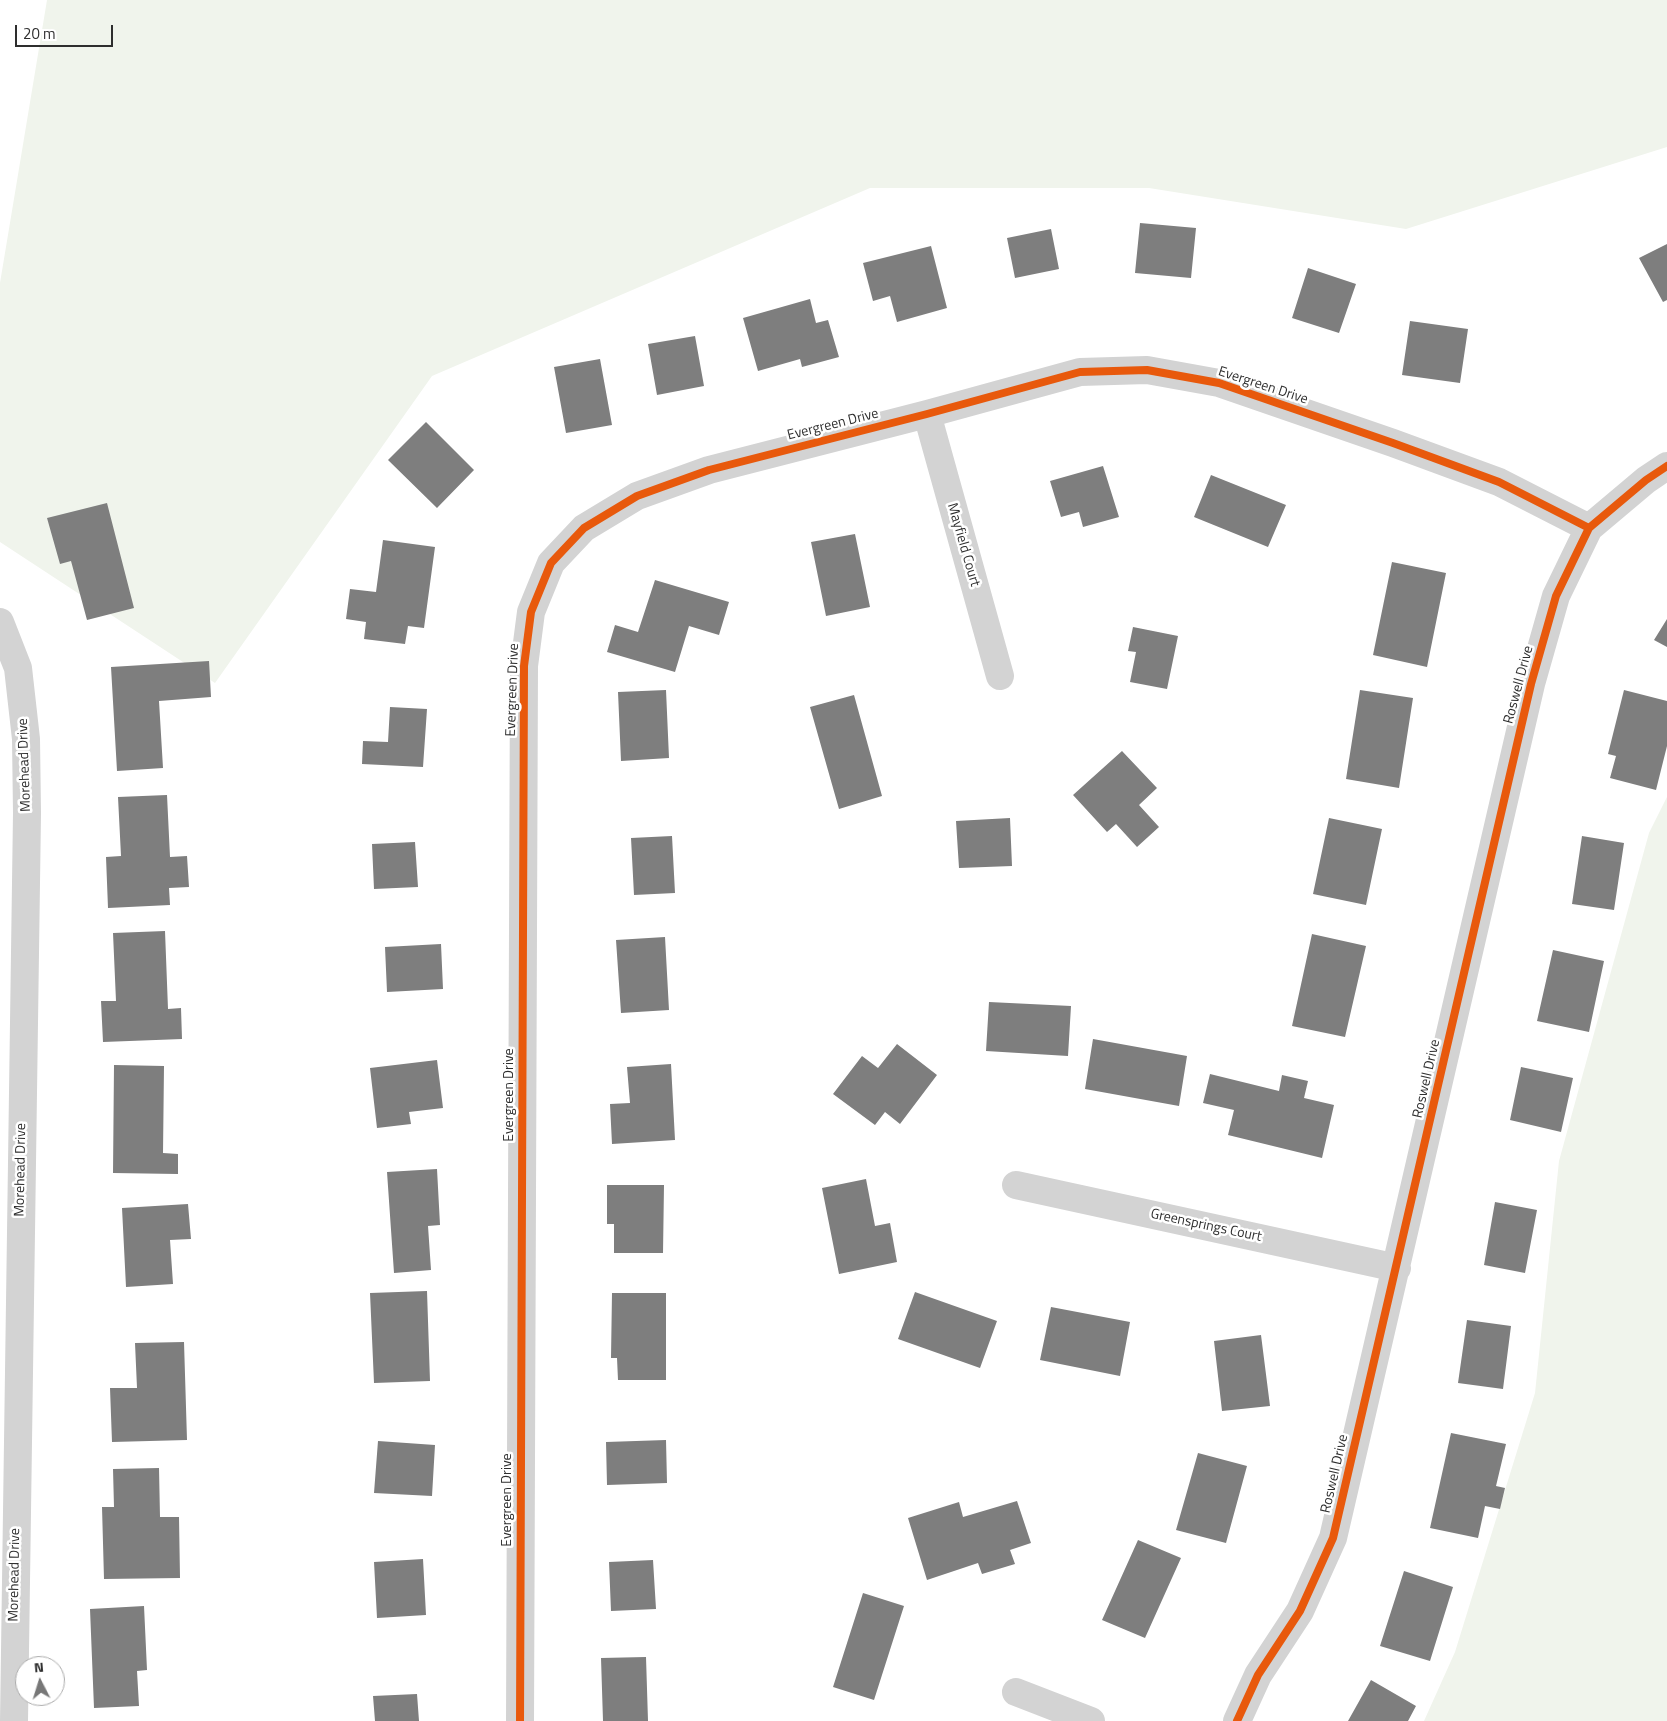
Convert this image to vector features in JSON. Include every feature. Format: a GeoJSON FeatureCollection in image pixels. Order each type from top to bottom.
{"type":"FeatureCollection","features":[{"type":"Feature","properties":{"kind":"street","name":"Evergreen Drive"},"geometry":{"type":"LineString","coordinates":[[520,1721],[524,666],[531,612],[550,562],[584,528],[637,496],[709,470],[927,414],[1080,372],[1147,370],[1219,383],[1499,482],[1589,528]]}},
{"type":"Feature","properties":{"kind":"street","name":"Mayfield Court"},"geometry":{"type":"LineString","coordinates":[[927,414],[1000,676]]}},
{"type":"Feature","properties":{"kind":"street","name":"Roswell Drive"},"geometry":{"type":"LineString","coordinates":[[1237,1721],[1258,1676],[1300,1611],[1333,1538],[1531,684],[1556,596],[1589,528],[1646,480],[1667,466]]}},
{"type":"Feature","properties":{"kind":"street","name":"Morehead Drive"},"geometry":{"type":"LineString","coordinates":[[0,622],[18,668],[26,739],[27,843],[7,1649],[14,1721]]}},
{"type":"Feature","properties":{"kind":"street","name":"Greensprings Court"},"geometry":{"type":"LineString","coordinates":[[1016,1185],[1397,1268]]}},
{"type":"Feature","properties":{"kind":"street"},"geometry":{"type":"LineString","coordinates":[[1016,1692],[1091,1721]]}},
{"type":"Feature","properties":{"kind":"shaded area"},"geometry":{"type":"Polygon","coordinates":[[[47,0],[1667,0],[1667,147],[1406,229],[1149,188],[870,188],[432,376],[215,683],[0,542],[0,283],[47,0]]]}},
{"type":"Feature","properties":{"kind":"shaded area"},"geometry":{"type":"Polygon","coordinates":[[[1667,797],[1667,1721],[1424,1721],[1455,1652],[1535,1393],[1559,1161],[1649,833],[1667,797]]]}},
{"type":"Feature","properties":{"kind":"building"},"geometry":{"type":"Polygon","coordinates":[[[1140,223],[1196,228],[1191,278],[1135,273],[1140,223]]]}},
{"type":"Feature","properties":{"kind":"building"},"geometry":{"type":"Polygon","coordinates":[[[1051,229],[1059,269],[1015,278],[1007,238],[1051,229]]]}},
{"type":"Feature","properties":{"kind":"building"},"geometry":{"type":"Polygon","coordinates":[[[1667,244],[1667,300],[1663,302],[1639,258],[1667,244]]]}},
{"type":"Feature","properties":{"kind":"building"},"geometry":{"type":"Polygon","coordinates":[[[931,246],[947,308],[897,322],[890,296],[873,301],[863,263],[931,246]]]}},
{"type":"Feature","properties":{"kind":"building"},"geometry":{"type":"Polygon","coordinates":[[[1308,268],[1356,284],[1339,333],[1292,318],[1308,268]]]}},
{"type":"Feature","properties":{"kind":"building"},"geometry":{"type":"Polygon","coordinates":[[[810,299],[816,323],[828,320],[839,357],[802,367],[800,359],[758,371],[743,318],[810,299]]]}},
{"type":"Feature","properties":{"kind":"building"},"geometry":{"type":"Polygon","coordinates":[[[1410,321],[1468,329],[1460,383],[1402,375],[1410,321]]]}},
{"type":"Feature","properties":{"kind":"building"},"geometry":{"type":"Polygon","coordinates":[[[695,336],[704,386],[657,395],[648,344],[695,336]]]}},
{"type":"Feature","properties":{"kind":"building"},"geometry":{"type":"Polygon","coordinates":[[[600,359],[612,425],[566,433],[554,367],[600,359]]]}},
{"type":"Feature","properties":{"kind":"building"},"geometry":{"type":"Polygon","coordinates":[[[426,422],[474,470],[437,508],[388,460],[426,422]]]}},
{"type":"Feature","properties":{"kind":"building"},"geometry":{"type":"Polygon","coordinates":[[[1103,466],[1119,517],[1083,527],[1079,512],[1061,517],[1050,481],[1103,466]]]}},
{"type":"Feature","properties":{"kind":"building"},"geometry":{"type":"Polygon","coordinates":[[[1211,475],[1286,505],[1268,547],[1194,517],[1211,475]]]}},
{"type":"Feature","properties":{"kind":"building"},"geometry":{"type":"Polygon","coordinates":[[[107,503],[134,608],[87,620],[71,561],[60,564],[47,518],[107,503]]]}},
{"type":"Feature","properties":{"kind":"building"},"geometry":{"type":"Polygon","coordinates":[[[855,534],[870,607],[826,616],[811,542],[855,534]]]}},
{"type":"Feature","properties":{"kind":"building"},"geometry":{"type":"Polygon","coordinates":[[[383,540],[435,547],[424,628],[408,626],[405,644],[364,639],[366,622],[346,619],[350,589],[376,592],[383,540]]]}},
{"type":"Feature","properties":{"kind":"building"},"geometry":{"type":"Polygon","coordinates":[[[1392,562],[1446,573],[1427,667],[1373,655],[1392,562]]]}},
{"type":"Feature","properties":{"kind":"building"},"geometry":{"type":"Polygon","coordinates":[[[655,580],[729,602],[719,635],[689,626],[675,672],[607,652],[615,625],[638,632],[655,580]]]}},
{"type":"Feature","properties":{"kind":"building"},"geometry":{"type":"Polygon","coordinates":[[[1667,619],[1667,647],[1654,640],[1667,619]]]}},
{"type":"Feature","properties":{"kind":"building"},"geometry":{"type":"Polygon","coordinates":[[[1133,627],[1178,636],[1167,689],[1130,682],[1136,652],[1128,651],[1133,627]]]}},
{"type":"Feature","properties":{"kind":"building"},"geometry":{"type":"Polygon","coordinates":[[[209,661],[211,697],[159,701],[163,768],[117,771],[111,667],[209,661]]]}},
{"type":"Feature","properties":{"kind":"building"},"geometry":{"type":"Polygon","coordinates":[[[666,690],[669,758],[621,761],[618,692],[666,690]]]}},
{"type":"Feature","properties":{"kind":"building"},"geometry":{"type":"Polygon","coordinates":[[[1360,690],[1413,698],[1399,788],[1346,779],[1360,690]]]}},
{"type":"Feature","properties":{"kind":"building"},"geometry":{"type":"Polygon","coordinates":[[[1624,690],[1667,701],[1667,746],[1656,790],[1610,778],[1616,756],[1608,754],[1624,690]]]}},
{"type":"Feature","properties":{"kind":"building"},"geometry":{"type":"Polygon","coordinates":[[[854,695],[882,796],[839,809],[810,707],[854,695]]]}},
{"type":"Feature","properties":{"kind":"building"},"geometry":{"type":"Polygon","coordinates":[[[390,707],[427,709],[423,767],[362,764],[363,741],[388,742],[390,707]]]}},
{"type":"Feature","properties":{"kind":"building"},"geometry":{"type":"Polygon","coordinates":[[[1122,751],[1157,788],[1139,805],[1159,827],[1137,847],[1116,824],[1107,832],[1073,795],[1122,751]]]}},
{"type":"Feature","properties":{"kind":"building"},"geometry":{"type":"Polygon","coordinates":[[[167,795],[170,857],[187,856],[189,887],[169,888],[170,905],[108,908],[106,857],[121,856],[118,797],[167,795]]]}},
{"type":"Feature","properties":{"kind":"building"},"geometry":{"type":"Polygon","coordinates":[[[1010,818],[1012,866],[959,868],[956,821],[1010,818]]]}},
{"type":"Feature","properties":{"kind":"building"},"geometry":{"type":"Polygon","coordinates":[[[1329,818],[1382,829],[1366,905],[1313,894],[1329,818]]]}},
{"type":"Feature","properties":{"kind":"building"},"geometry":{"type":"Polygon","coordinates":[[[672,836],[675,893],[634,895],[631,838],[672,836]]]}},
{"type":"Feature","properties":{"kind":"building"},"geometry":{"type":"Polygon","coordinates":[[[1582,836],[1624,843],[1614,910],[1572,904],[1582,836]]]}},
{"type":"Feature","properties":{"kind":"building"},"geometry":{"type":"Polygon","coordinates":[[[415,842],[418,887],[374,889],[372,844],[415,842]]]}},
{"type":"Feature","properties":{"kind":"building"},"geometry":{"type":"Polygon","coordinates":[[[165,931],[168,1009],[181,1008],[182,1039],[103,1042],[101,1001],[116,1001],[113,933],[165,931]]]}},
{"type":"Feature","properties":{"kind":"building"},"geometry":{"type":"Polygon","coordinates":[[[1312,934],[1366,946],[1345,1037],[1292,1026],[1312,934]]]}},
{"type":"Feature","properties":{"kind":"building"},"geometry":{"type":"Polygon","coordinates":[[[665,937],[669,1010],[621,1013],[616,940],[665,937]]]}},
{"type":"Feature","properties":{"kind":"building"},"geometry":{"type":"Polygon","coordinates":[[[441,944],[443,989],[387,992],[385,947],[441,944]]]}},
{"type":"Feature","properties":{"kind":"building"},"geometry":{"type":"Polygon","coordinates":[[[1553,950],[1604,961],[1589,1032],[1537,1021],[1553,950]]]}},
{"type":"Feature","properties":{"kind":"building"},"geometry":{"type":"Polygon","coordinates":[[[989,1002],[1071,1006],[1068,1056],[986,1051],[989,1002]]]}},
{"type":"Feature","properties":{"kind":"building"},"geometry":{"type":"Polygon","coordinates":[[[1093,1039],[1187,1056],[1179,1106],[1085,1089],[1093,1039]]]}},
{"type":"Feature","properties":{"kind":"building"},"geometry":{"type":"Polygon","coordinates":[[[897,1044],[937,1075],[900,1124],[885,1112],[875,1125],[833,1094],[862,1056],[878,1068],[897,1044]]]}},
{"type":"Feature","properties":{"kind":"building"},"geometry":{"type":"Polygon","coordinates":[[[437,1060],[443,1108],[409,1112],[411,1124],[377,1128],[370,1068],[437,1060]]]}},
{"type":"Feature","properties":{"kind":"building"},"geometry":{"type":"Polygon","coordinates":[[[671,1064],[675,1140],[612,1144],[610,1104],[630,1103],[627,1067],[671,1064]]]}},
{"type":"Feature","properties":{"kind":"building"},"geometry":{"type":"Polygon","coordinates":[[[114,1065],[164,1066],[163,1153],[178,1154],[178,1174],[113,1173],[114,1065]]]}},
{"type":"Feature","properties":{"kind":"building"},"geometry":{"type":"Polygon","coordinates":[[[1521,1067],[1573,1078],[1561,1132],[1510,1120],[1521,1067]]]}},
{"type":"Feature","properties":{"kind":"building"},"geometry":{"type":"Polygon","coordinates":[[[1210,1074],[1279,1091],[1282,1075],[1308,1081],[1304,1098],[1334,1105],[1322,1158],[1228,1135],[1234,1110],[1203,1103],[1210,1074]]]}},
{"type":"Feature","properties":{"kind":"building"},"geometry":{"type":"Polygon","coordinates":[[[437,1169],[440,1225],[428,1226],[431,1270],[394,1273],[387,1172],[437,1169]]]}},
{"type":"Feature","properties":{"kind":"building"},"geometry":{"type":"Polygon","coordinates":[[[866,1179],[875,1226],[890,1223],[897,1262],[839,1274],[822,1188],[866,1179]]]}},
{"type":"Feature","properties":{"kind":"building"},"geometry":{"type":"Polygon","coordinates":[[[607,1185],[664,1185],[663,1253],[614,1253],[614,1224],[607,1224],[607,1185]]]}},
{"type":"Feature","properties":{"kind":"building"},"geometry":{"type":"Polygon","coordinates":[[[1495,1202],[1537,1210],[1525,1273],[1484,1265],[1495,1202]]]}},
{"type":"Feature","properties":{"kind":"building"},"geometry":{"type":"Polygon","coordinates":[[[188,1204],[191,1239],[170,1240],[173,1284],[126,1287],[122,1208],[188,1204]]]}},
{"type":"Feature","properties":{"kind":"building"},"geometry":{"type":"Polygon","coordinates":[[[427,1291],[430,1381],[374,1383],[370,1293],[427,1291]]]}},
{"type":"Feature","properties":{"kind":"building"},"geometry":{"type":"Polygon","coordinates":[[[915,1292],[997,1321],[980,1368],[898,1339],[915,1292]]]}},
{"type":"Feature","properties":{"kind":"building"},"geometry":{"type":"Polygon","coordinates":[[[612,1293],[666,1293],[666,1380],[618,1380],[617,1358],[611,1358],[612,1293]]]}},
{"type":"Feature","properties":{"kind":"building"},"geometry":{"type":"Polygon","coordinates":[[[1051,1307],[1130,1322],[1120,1376],[1040,1360],[1051,1307]]]}},
{"type":"Feature","properties":{"kind":"building"},"geometry":{"type":"Polygon","coordinates":[[[1467,1320],[1511,1326],[1503,1389],[1458,1383],[1467,1320]]]}},
{"type":"Feature","properties":{"kind":"building"},"geometry":{"type":"Polygon","coordinates":[[[1261,1335],[1270,1406],[1222,1411],[1214,1341],[1261,1335]]]}},
{"type":"Feature","properties":{"kind":"building"},"geometry":{"type":"Polygon","coordinates":[[[184,1342],[187,1440],[112,1442],[110,1388],[137,1388],[135,1343],[184,1342]]]}},
{"type":"Feature","properties":{"kind":"building"},"geometry":{"type":"Polygon","coordinates":[[[1451,1433],[1506,1444],[1496,1486],[1505,1488],[1500,1509],[1485,1506],[1478,1538],[1430,1528],[1451,1433]]]}},
{"type":"Feature","properties":{"kind":"building"},"geometry":{"type":"Polygon","coordinates":[[[666,1440],[667,1483],[607,1485],[606,1442],[666,1440]]]}},
{"type":"Feature","properties":{"kind":"building"},"geometry":{"type":"Polygon","coordinates":[[[378,1441],[435,1445],[432,1496],[374,1493],[378,1441]]]}},
{"type":"Feature","properties":{"kind":"building"},"geometry":{"type":"Polygon","coordinates":[[[1198,1453],[1247,1466],[1226,1543],[1176,1530],[1198,1453]]]}},
{"type":"Feature","properties":{"kind":"building"},"geometry":{"type":"Polygon","coordinates":[[[159,1468],[160,1517],[179,1517],[180,1578],[104,1579],[102,1507],[114,1507],[113,1469],[159,1468]]]}},
{"type":"Feature","properties":{"kind":"building"},"geometry":{"type":"Polygon","coordinates":[[[1017,1501],[1031,1543],[1010,1550],[1015,1564],[982,1574],[978,1563],[927,1580],[908,1518],[959,1502],[963,1517],[1017,1501]]]}},
{"type":"Feature","properties":{"kind":"building"},"geometry":{"type":"Polygon","coordinates":[[[1138,1540],[1181,1558],[1145,1638],[1102,1620],[1138,1540]]]}},
{"type":"Feature","properties":{"kind":"building"},"geometry":{"type":"Polygon","coordinates":[[[423,1559],[426,1615],[377,1618],[374,1562],[423,1559]]]}},
{"type":"Feature","properties":{"kind":"building"},"geometry":{"type":"Polygon","coordinates":[[[653,1560],[656,1609],[611,1611],[609,1562],[653,1560]]]}},
{"type":"Feature","properties":{"kind":"building"},"geometry":{"type":"Polygon","coordinates":[[[1404,1571],[1453,1587],[1430,1661],[1380,1646],[1404,1571]]]}},
{"type":"Feature","properties":{"kind":"building"},"geometry":{"type":"Polygon","coordinates":[[[863,1593],[904,1606],[874,1700],[833,1687],[863,1593]]]}},
{"type":"Feature","properties":{"kind":"building"},"geometry":{"type":"Polygon","coordinates":[[[144,1606],[147,1670],[137,1671],[139,1706],[94,1708],[90,1609],[144,1606]]]}},
{"type":"Feature","properties":{"kind":"building"},"geometry":{"type":"Polygon","coordinates":[[[646,1657],[648,1721],[603,1721],[601,1658],[646,1657]]]}},
{"type":"Feature","properties":{"kind":"building"},"geometry":{"type":"Polygon","coordinates":[[[1371,1680],[1416,1706],[1408,1721],[1348,1721],[1371,1680]]]}},
{"type":"Feature","properties":{"kind":"building"},"geometry":{"type":"Polygon","coordinates":[[[417,1694],[419,1721],[375,1721],[373,1696],[417,1694]]]}},
{"type":"Feature","properties":{"kind":"cycle path"},"geometry":{"type":"LineString","coordinates":[[520,1721],[524,666],[531,612],[551,563],[584,528],[637,496],[709,470],[927,414],[1080,372],[1147,370],[1219,383],[1499,482],[1589,528]]}},
{"type":"Feature","properties":{"kind":"cycle path"},"geometry":{"type":"LineString","coordinates":[[1237,1721],[1258,1675],[1300,1611],[1333,1538],[1531,684],[1556,596],[1589,528],[1646,480],[1667,466]]}}]}
